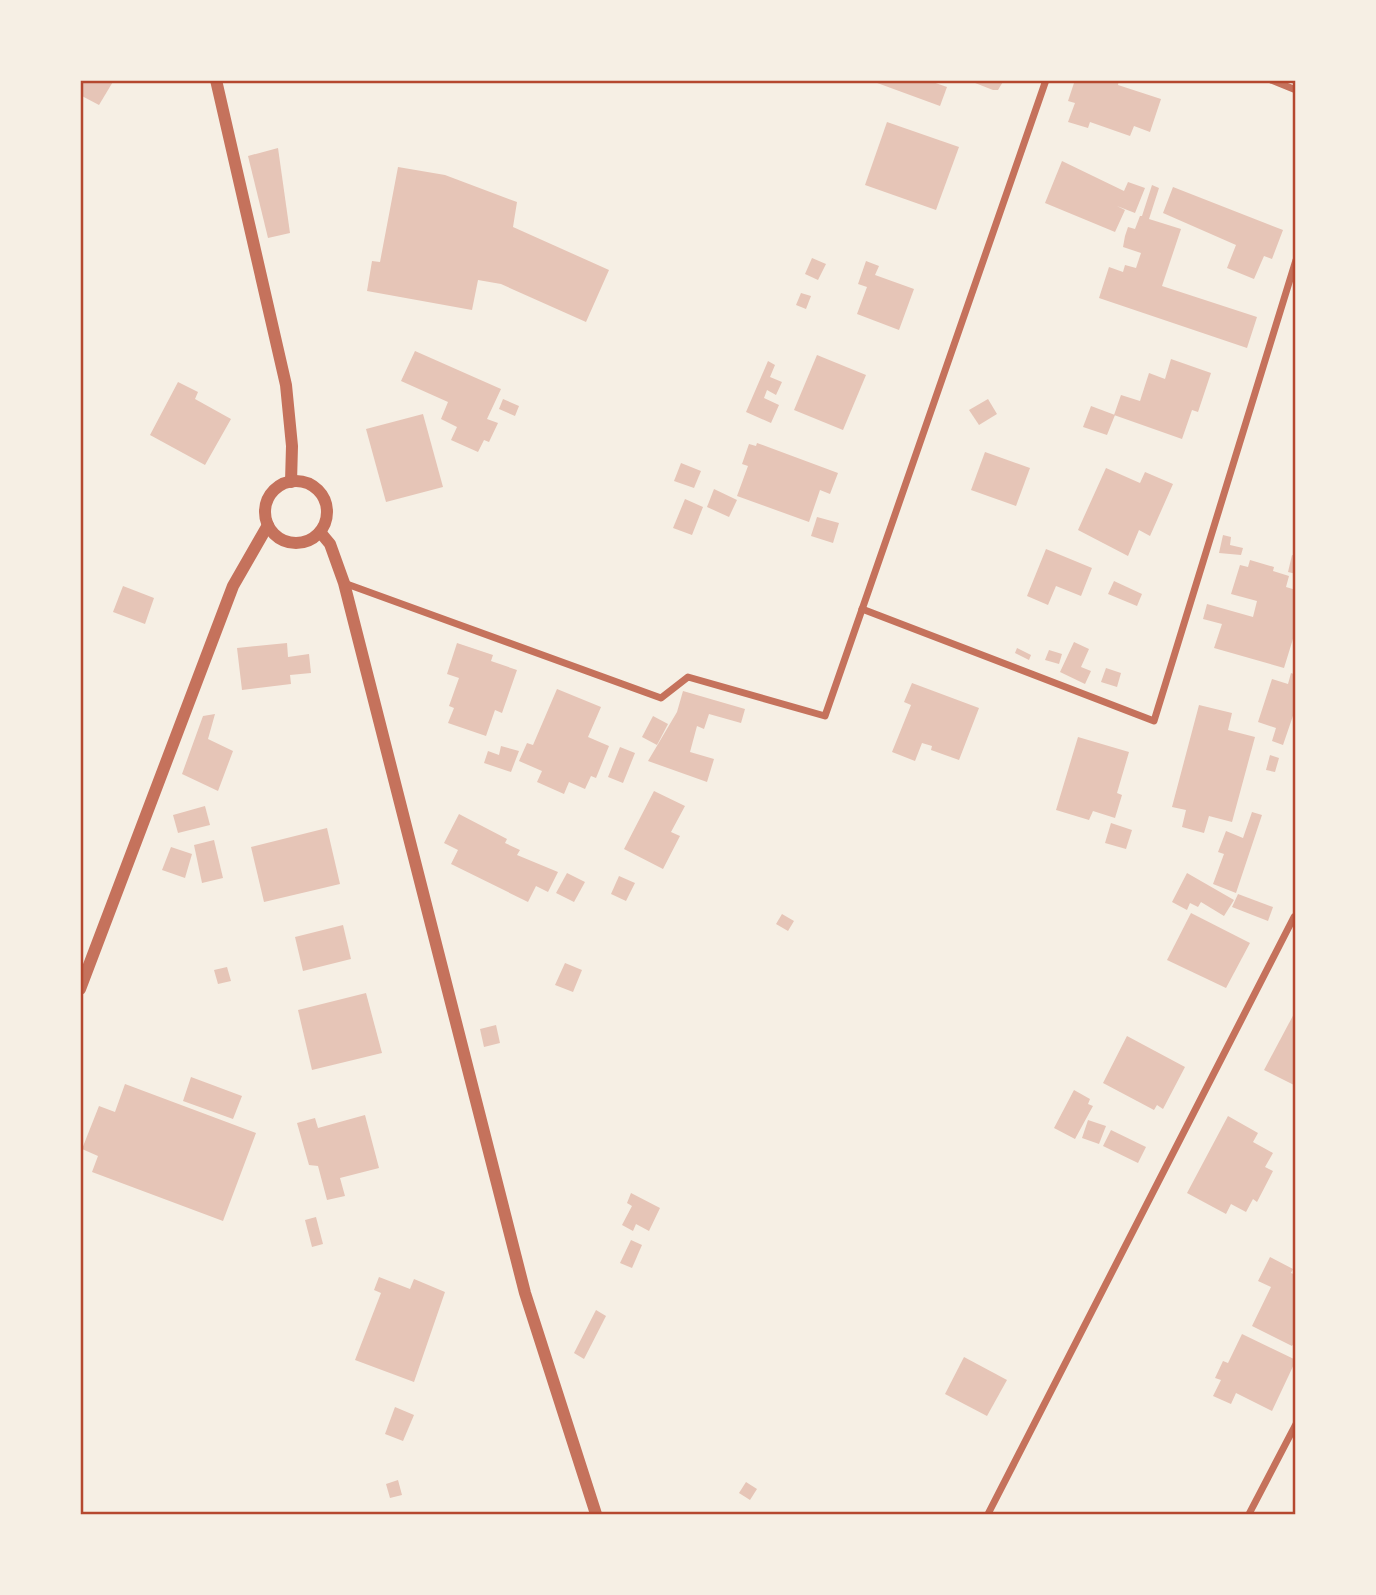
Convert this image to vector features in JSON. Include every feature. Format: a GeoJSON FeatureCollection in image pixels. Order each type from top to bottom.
{"type":"FeatureCollection","features":[{"type":"Feature","properties":{"kind":"street"},"geometry":{"type":"LineString","coordinates":[[216,80],[286,385],[292,446],[290,482]]}},
{"type":"Feature","properties":{"kind":"street"},"geometry":{"type":"LineString","coordinates":[[344,583],[661,698],[688,677],[825,716],[1046,80]]}},
{"type":"Feature","properties":{"kind":"street"},"geometry":{"type":"LineString","coordinates":[[1271,80],[1296,90]]}},
{"type":"Feature","properties":{"kind":"street"},"geometry":{"type":"LineString","coordinates":[[862,609],[1154,721],[1296,260]]}},
{"type":"Feature","properties":{"kind":"street"},"geometry":{"type":"LineString","coordinates":[[290,482],[307,483],[325,500],[327,517],[320,533],[302,543],[282,540],[268,525],[265,516],[269,498],[282,485],[290,482]]}},
{"type":"Feature","properties":{"kind":"street"},"geometry":{"type":"LineString","coordinates":[[80,989],[233,586],[268,525]]}},
{"type":"Feature","properties":{"kind":"street"},"geometry":{"type":"LineString","coordinates":[[320,533],[330,544],[344,583],[525,1293],[596,1514]]}},
{"type":"Feature","properties":{"kind":"street"},"geometry":{"type":"LineString","coordinates":[[988,1514],[1294,917]]}},
{"type":"Feature","properties":{"kind":"street"},"geometry":{"type":"LineString","coordinates":[[1249,1514],[1296,1424]]}},
{"type":"Feature","properties":{"kind":"building"},"geometry":{"type":"Polygon","coordinates":[[[80,80],[114,80],[99,105],[80,95],[80,80]]]}},
{"type":"Feature","properties":{"kind":"building"},"geometry":{"type":"Polygon","coordinates":[[[869,80],[927,80],[947,87],[940,106],[869,80]]]}},
{"type":"Feature","properties":{"kind":"building"},"geometry":{"type":"Polygon","coordinates":[[[1004,80],[998,90],[970,81],[1004,80]]]}},
{"type":"Feature","properties":{"kind":"building"},"geometry":{"type":"Polygon","coordinates":[[[1075,80],[1119,80],[1118,85],[1161,99],[1150,132],[1134,126],[1130,136],[1090,122],[1088,128],[1068,122],[1075,103],[1068,101],[1075,80]]]}},
{"type":"Feature","properties":{"kind":"building"},"geometry":{"type":"Polygon","coordinates":[[[887,122],[959,147],[936,210],[865,185],[887,122]]]}},
{"type":"Feature","properties":{"kind":"building"},"geometry":{"type":"Polygon","coordinates":[[[278,148],[290,233],[268,238],[248,156],[278,148]]]}},
{"type":"Feature","properties":{"kind":"building"},"geometry":{"type":"Polygon","coordinates":[[[1062,161],[1124,191],[1128,182],[1145,188],[1135,213],[1117,206],[1125,210],[1115,232],[1045,203],[1062,161]]]}},
{"type":"Feature","properties":{"kind":"building"},"geometry":{"type":"Polygon","coordinates":[[[398,167],[445,175],[517,202],[513,227],[609,270],[586,322],[501,284],[478,280],[472,310],[367,291],[372,261],[380,262],[398,167]]]}},
{"type":"Feature","properties":{"kind":"building"},"geometry":{"type":"Polygon","coordinates":[[[1152,185],[1159,188],[1149,219],[1181,229],[1162,286],[1257,317],[1247,348],[1099,298],[1109,267],[1123,272],[1125,265],[1136,268],[1141,253],[1123,247],[1125,236],[1128,227],[1135,229],[1142,216],[1152,185]]]}},
{"type":"Feature","properties":{"kind":"building"},"geometry":{"type":"Polygon","coordinates":[[[1173,187],[1283,230],[1272,259],[1264,256],[1254,279],[1227,268],[1236,245],[1163,213],[1173,187]]]}},
{"type":"Feature","properties":{"kind":"building"},"geometry":{"type":"Polygon","coordinates":[[[812,258],[826,264],[818,280],[805,274],[812,258]]]}},
{"type":"Feature","properties":{"kind":"building"},"geometry":{"type":"Polygon","coordinates":[[[866,261],[879,266],[875,275],[914,289],[899,330],[857,314],[867,287],[858,284],[866,261]]]}},
{"type":"Feature","properties":{"kind":"building"},"geometry":{"type":"Polygon","coordinates":[[[801,293],[811,296],[806,309],[796,305],[801,293]]]}},
{"type":"Feature","properties":{"kind":"building"},"geometry":{"type":"Polygon","coordinates":[[[415,351],[501,389],[487,419],[498,423],[489,442],[484,440],[478,452],[451,440],[457,427],[441,419],[448,402],[401,381],[415,351]]]}},
{"type":"Feature","properties":{"kind":"building"},"geometry":{"type":"Polygon","coordinates":[[[817,355],[866,375],[843,430],[794,410],[817,355]]]}},
{"type":"Feature","properties":{"kind":"building"},"geometry":{"type":"Polygon","coordinates":[[[1171,359],[1211,373],[1198,412],[1192,410],[1182,439],[1114,415],[1121,395],[1140,401],[1149,373],[1165,379],[1171,359]]]}},
{"type":"Feature","properties":{"kind":"building"},"geometry":{"type":"Polygon","coordinates":[[[768,361],[775,365],[770,377],[782,382],[776,395],[767,390],[764,398],[779,405],[771,423],[746,412],[768,361]]]}},
{"type":"Feature","properties":{"kind":"building"},"geometry":{"type":"Polygon","coordinates":[[[178,382],[198,392],[195,399],[231,419],[205,465],[150,435],[178,382]]]}},
{"type":"Feature","properties":{"kind":"building"},"geometry":{"type":"Polygon","coordinates":[[[503,399],[519,406],[515,416],[499,409],[503,399]]]}},
{"type":"Feature","properties":{"kind":"building"},"geometry":{"type":"Polygon","coordinates":[[[988,399],[997,414],[979,425],[969,410],[988,399]]]}},
{"type":"Feature","properties":{"kind":"building"},"geometry":{"type":"Polygon","coordinates":[[[1091,406],[1115,415],[1107,435],[1083,427],[1091,406]]]}},
{"type":"Feature","properties":{"kind":"building"},"geometry":{"type":"Polygon","coordinates":[[[423,414],[443,487],[386,502],[366,429],[423,414]]]}},
{"type":"Feature","properties":{"kind":"building"},"geometry":{"type":"Polygon","coordinates":[[[757,443],[838,473],[830,494],[820,490],[809,522],[737,496],[748,466],[742,464],[749,444],[756,446],[757,443]]]}},
{"type":"Feature","properties":{"kind":"building"},"geometry":{"type":"Polygon","coordinates":[[[985,452],[1030,468],[1016,506],[971,490],[985,452]]]}},
{"type":"Feature","properties":{"kind":"building"},"geometry":{"type":"Polygon","coordinates":[[[681,463],[701,471],[694,488],[674,481],[681,463]]]}},
{"type":"Feature","properties":{"kind":"building"},"geometry":{"type":"Polygon","coordinates":[[[1106,468],[1140,483],[1145,472],[1173,484],[1150,536],[1139,530],[1128,556],[1078,530],[1106,468]]]}},
{"type":"Feature","properties":{"kind":"building"},"geometry":{"type":"Polygon","coordinates":[[[714,489],[737,500],[729,517],[707,507],[714,489]]]}},
{"type":"Feature","properties":{"kind":"building"},"geometry":{"type":"Polygon","coordinates":[[[685,499],[703,507],[692,535],[673,528],[685,499]]]}},
{"type":"Feature","properties":{"kind":"building"},"geometry":{"type":"Polygon","coordinates":[[[817,517],[839,523],[833,543],[811,536],[817,517]]]}},
{"type":"Feature","properties":{"kind":"building"},"geometry":{"type":"Polygon","coordinates":[[[1223,535],[1231,537],[1230,545],[1243,548],[1241,555],[1219,553],[1223,535]]]}},
{"type":"Feature","properties":{"kind":"building"},"geometry":{"type":"Polygon","coordinates":[[[1046,549],[1092,568],[1081,596],[1056,586],[1048,605],[1027,596],[1046,549]]]}},
{"type":"Feature","properties":{"kind":"building"},"geometry":{"type":"Polygon","coordinates":[[[1292,555],[1296,556],[1296,574],[1288,572],[1292,555]]]}},
{"type":"Feature","properties":{"kind":"building"},"geometry":{"type":"Polygon","coordinates":[[[1250,560],[1274,567],[1273,571],[1289,576],[1286,587],[1296,590],[1296,629],[1284,668],[1214,648],[1222,624],[1203,619],[1207,604],[1253,617],[1257,601],[1231,594],[1240,565],[1248,567],[1250,560]]]}},
{"type":"Feature","properties":{"kind":"building"},"geometry":{"type":"Polygon","coordinates":[[[1114,581],[1142,594],[1137,606],[1108,594],[1114,581]]]}},
{"type":"Feature","properties":{"kind":"building"},"geometry":{"type":"Polygon","coordinates":[[[123,586],[154,598],[145,624],[113,612],[123,586]]]}},
{"type":"Feature","properties":{"kind":"building"},"geometry":{"type":"Polygon","coordinates":[[[1074,642],[1089,649],[1081,667],[1091,671],[1085,684],[1060,672],[1074,642]]]}},
{"type":"Feature","properties":{"kind":"building"},"geometry":{"type":"Polygon","coordinates":[[[287,643],[288,657],[309,654],[311,673],[290,675],[291,684],[242,690],[237,648],[287,643]]]}},
{"type":"Feature","properties":{"kind":"building"},"geometry":{"type":"Polygon","coordinates":[[[457,643],[493,655],[491,661],[517,670],[502,713],[495,710],[486,736],[448,723],[454,708],[449,706],[459,678],[447,674],[457,643]]]}},
{"type":"Feature","properties":{"kind":"building"},"geometry":{"type":"Polygon","coordinates":[[[1017,648],[1031,655],[1029,660],[1015,653],[1017,648]]]}},
{"type":"Feature","properties":{"kind":"building"},"geometry":{"type":"Polygon","coordinates":[[[1049,650],[1062,654],[1059,664],[1045,660],[1049,650]]]}},
{"type":"Feature","properties":{"kind":"building"},"geometry":{"type":"Polygon","coordinates":[[[1106,668],[1121,673],[1117,687],[1101,682],[1106,668]]]}},
{"type":"Feature","properties":{"kind":"building"},"geometry":{"type":"Polygon","coordinates":[[[1291,673],[1296,675],[1296,707],[1283,745],[1272,741],[1276,728],[1258,722],[1272,679],[1288,684],[1291,673]]]}},
{"type":"Feature","properties":{"kind":"building"},"geometry":{"type":"Polygon","coordinates":[[[912,683],[979,708],[959,760],[931,750],[932,746],[922,743],[915,761],[892,752],[911,705],[904,702],[912,683]]]}},
{"type":"Feature","properties":{"kind":"building"},"geometry":{"type":"Polygon","coordinates":[[[557,689],[601,707],[588,737],[609,746],[596,778],[591,776],[585,789],[569,782],[564,794],[537,782],[542,771],[519,761],[527,743],[533,745],[557,689]]]}},
{"type":"Feature","properties":{"kind":"building"},"geometry":{"type":"Polygon","coordinates":[[[683,691],[745,709],[741,723],[709,714],[704,729],[697,726],[690,752],[714,759],[707,782],[648,761],[677,712],[683,691]]]}},
{"type":"Feature","properties":{"kind":"building"},"geometry":{"type":"Polygon","coordinates":[[[1199,705],[1232,713],[1228,730],[1255,737],[1232,822],[1209,816],[1204,833],[1182,827],[1186,810],[1172,807],[1199,705]]]}},
{"type":"Feature","properties":{"kind":"building"},"geometry":{"type":"Polygon","coordinates":[[[215,714],[208,739],[233,751],[218,791],[182,774],[203,716],[215,714]]]}},
{"type":"Feature","properties":{"kind":"building"},"geometry":{"type":"Polygon","coordinates":[[[653,716],[668,724],[657,745],[642,737],[653,716]]]}},
{"type":"Feature","properties":{"kind":"building"},"geometry":{"type":"Polygon","coordinates":[[[1078,737],[1129,752],[1117,793],[1122,795],[1115,818],[1093,811],[1089,820],[1056,810],[1078,737]]]}},
{"type":"Feature","properties":{"kind":"building"},"geometry":{"type":"Polygon","coordinates":[[[501,746],[519,751],[511,772],[484,763],[488,751],[499,755],[501,746]]]}},
{"type":"Feature","properties":{"kind":"building"},"geometry":{"type":"Polygon","coordinates":[[[620,747],[635,753],[623,783],[608,777],[620,747]]]}},
{"type":"Feature","properties":{"kind":"building"},"geometry":{"type":"Polygon","coordinates":[[[1270,755],[1279,758],[1275,772],[1266,770],[1270,755]]]}},
{"type":"Feature","properties":{"kind":"building"},"geometry":{"type":"Polygon","coordinates":[[[654,791],[685,806],[671,832],[680,836],[663,869],[624,849],[654,791]]]}},
{"type":"Feature","properties":{"kind":"building"},"geometry":{"type":"Polygon","coordinates":[[[205,806],[210,825],[178,833],[173,815],[205,806]]]}},
{"type":"Feature","properties":{"kind":"building"},"geometry":{"type":"Polygon","coordinates":[[[1252,812],[1262,815],[1236,893],[1213,884],[1224,854],[1218,852],[1226,831],[1243,838],[1252,812]]]}},
{"type":"Feature","properties":{"kind":"building"},"geometry":{"type":"Polygon","coordinates":[[[459,814],[507,839],[505,843],[520,850],[517,855],[558,872],[548,892],[536,886],[528,902],[451,864],[458,850],[444,843],[459,814]]]}},
{"type":"Feature","properties":{"kind":"building"},"geometry":{"type":"Polygon","coordinates":[[[1111,823],[1132,830],[1126,849],[1105,843],[1111,823]]]}},
{"type":"Feature","properties":{"kind":"building"},"geometry":{"type":"Polygon","coordinates":[[[327,828],[340,884],[264,902],[251,847],[327,828]]]}},
{"type":"Feature","properties":{"kind":"building"},"geometry":{"type":"Polygon","coordinates":[[[214,840],[223,878],[202,883],[194,845],[214,840]]]}},
{"type":"Feature","properties":{"kind":"building"},"geometry":{"type":"Polygon","coordinates":[[[171,847],[192,854],[185,878],[162,870],[171,847]]]}},
{"type":"Feature","properties":{"kind":"building"},"geometry":{"type":"Polygon","coordinates":[[[567,873],[585,882],[574,902],[556,893],[567,873]]]}},
{"type":"Feature","properties":{"kind":"building"},"geometry":{"type":"Polygon","coordinates":[[[1187,873],[1234,900],[1224,916],[1201,902],[1198,907],[1190,903],[1187,910],[1172,902],[1187,873]]]}},
{"type":"Feature","properties":{"kind":"building"},"geometry":{"type":"Polygon","coordinates":[[[619,876],[635,883],[626,901],[611,894],[619,876]]]}},
{"type":"Feature","properties":{"kind":"building"},"geometry":{"type":"Polygon","coordinates":[[[1238,894],[1273,907],[1268,921],[1232,907],[1238,894]]]}},
{"type":"Feature","properties":{"kind":"building"},"geometry":{"type":"Polygon","coordinates":[[[1191,913],[1250,943],[1226,988],[1167,960],[1191,913]]]}},
{"type":"Feature","properties":{"kind":"building"},"geometry":{"type":"Polygon","coordinates":[[[782,914],[794,921],[788,931],[776,924],[782,914]]]}},
{"type":"Feature","properties":{"kind":"building"},"geometry":{"type":"Polygon","coordinates":[[[343,925],[351,959],[303,971],[295,937],[343,925]]]}},
{"type":"Feature","properties":{"kind":"building"},"geometry":{"type":"Polygon","coordinates":[[[565,963],[582,970],[573,992],[555,985],[565,963]]]}},
{"type":"Feature","properties":{"kind":"building"},"geometry":{"type":"Polygon","coordinates":[[[227,967],[231,981],[218,984],[214,970],[227,967]]]}},
{"type":"Feature","properties":{"kind":"building"},"geometry":{"type":"Polygon","coordinates":[[[366,993],[382,1053],[312,1070],[298,1010],[366,993]]]}},
{"type":"Feature","properties":{"kind":"building"},"geometry":{"type":"Polygon","coordinates":[[[1296,1010],[1296,1086],[1264,1070],[1296,1010]]]}},
{"type":"Feature","properties":{"kind":"building"},"geometry":{"type":"Polygon","coordinates":[[[496,1025],[500,1043],[484,1047],[480,1029],[496,1025]]]}},
{"type":"Feature","properties":{"kind":"building"},"geometry":{"type":"Polygon","coordinates":[[[1127,1036],[1185,1067],[1163,1109],[1157,1105],[1154,1110],[1103,1083],[1127,1036]]]}},
{"type":"Feature","properties":{"kind":"building"},"geometry":{"type":"Polygon","coordinates":[[[191,1077],[242,1096],[233,1119],[183,1101],[191,1077]]]}},
{"type":"Feature","properties":{"kind":"building"},"geometry":{"type":"Polygon","coordinates":[[[125,1084],[256,1133],[223,1221],[92,1172],[98,1156],[82,1149],[99,1106],[115,1112],[125,1084]]]}},
{"type":"Feature","properties":{"kind":"building"},"geometry":{"type":"Polygon","coordinates":[[[1074,1090],[1090,1099],[1088,1104],[1093,1106],[1075,1139],[1054,1128],[1074,1090]]]}},
{"type":"Feature","properties":{"kind":"building"},"geometry":{"type":"Polygon","coordinates":[[[365,1115],[379,1168],[340,1178],[345,1196],[327,1200],[318,1166],[309,1165],[297,1123],[315,1118],[318,1128],[365,1115]]]}},
{"type":"Feature","properties":{"kind":"building"},"geometry":{"type":"Polygon","coordinates":[[[1228,1116],[1258,1133],[1253,1142],[1273,1153],[1265,1167],[1273,1171],[1257,1202],[1253,1199],[1246,1212],[1231,1204],[1226,1214],[1187,1193],[1228,1116]]]}},
{"type":"Feature","properties":{"kind":"building"},"geometry":{"type":"Polygon","coordinates":[[[1088,1120],[1106,1126],[1099,1144],[1082,1138],[1088,1120]]]}},
{"type":"Feature","properties":{"kind":"building"},"geometry":{"type":"Polygon","coordinates":[[[1111,1130],[1146,1147],[1138,1163],[1103,1146],[1111,1130]]]}},
{"type":"Feature","properties":{"kind":"building"},"geometry":{"type":"Polygon","coordinates":[[[631,1193],[660,1208],[649,1231],[636,1224],[633,1231],[622,1225],[632,1206],[627,1203],[631,1193]]]}},
{"type":"Feature","properties":{"kind":"building"},"geometry":{"type":"Polygon","coordinates":[[[316,1217],[323,1244],[312,1247],[305,1220],[316,1217]]]}},
{"type":"Feature","properties":{"kind":"building"},"geometry":{"type":"Polygon","coordinates":[[[631,1240],[642,1245],[632,1268],[620,1263],[631,1240]]]}},
{"type":"Feature","properties":{"kind":"building"},"geometry":{"type":"Polygon","coordinates":[[[1270,1257],[1293,1269],[1291,1273],[1296,1275],[1296,1340],[1292,1346],[1252,1326],[1271,1287],[1258,1281],[1270,1257]]]}},
{"type":"Feature","properties":{"kind":"building"},"geometry":{"type":"Polygon","coordinates":[[[379,1277],[410,1289],[414,1279],[445,1292],[414,1382],[355,1360],[381,1293],[374,1290],[379,1277]]]}},
{"type":"Feature","properties":{"kind":"building"},"geometry":{"type":"Polygon","coordinates":[[[596,1310],[606,1316],[584,1359],[574,1353],[596,1310]]]}},
{"type":"Feature","properties":{"kind":"building"},"geometry":{"type":"Polygon","coordinates":[[[1242,1334],[1296,1360],[1272,1411],[1236,1393],[1231,1404],[1213,1396],[1221,1380],[1215,1378],[1223,1361],[1228,1363],[1242,1334]]]}},
{"type":"Feature","properties":{"kind":"building"},"geometry":{"type":"Polygon","coordinates":[[[964,1357],[1007,1380],[987,1416],[945,1394],[964,1357]]]}},
{"type":"Feature","properties":{"kind":"building"},"geometry":{"type":"Polygon","coordinates":[[[395,1407],[414,1415],[403,1441],[385,1434],[395,1407]]]}},
{"type":"Feature","properties":{"kind":"building"},"geometry":{"type":"Polygon","coordinates":[[[398,1480],[402,1495],[390,1498],[386,1484],[398,1480]]]}},
{"type":"Feature","properties":{"kind":"building"},"geometry":{"type":"Polygon","coordinates":[[[746,1482],[757,1489],[750,1500],[739,1493],[746,1482]]]}}]}
